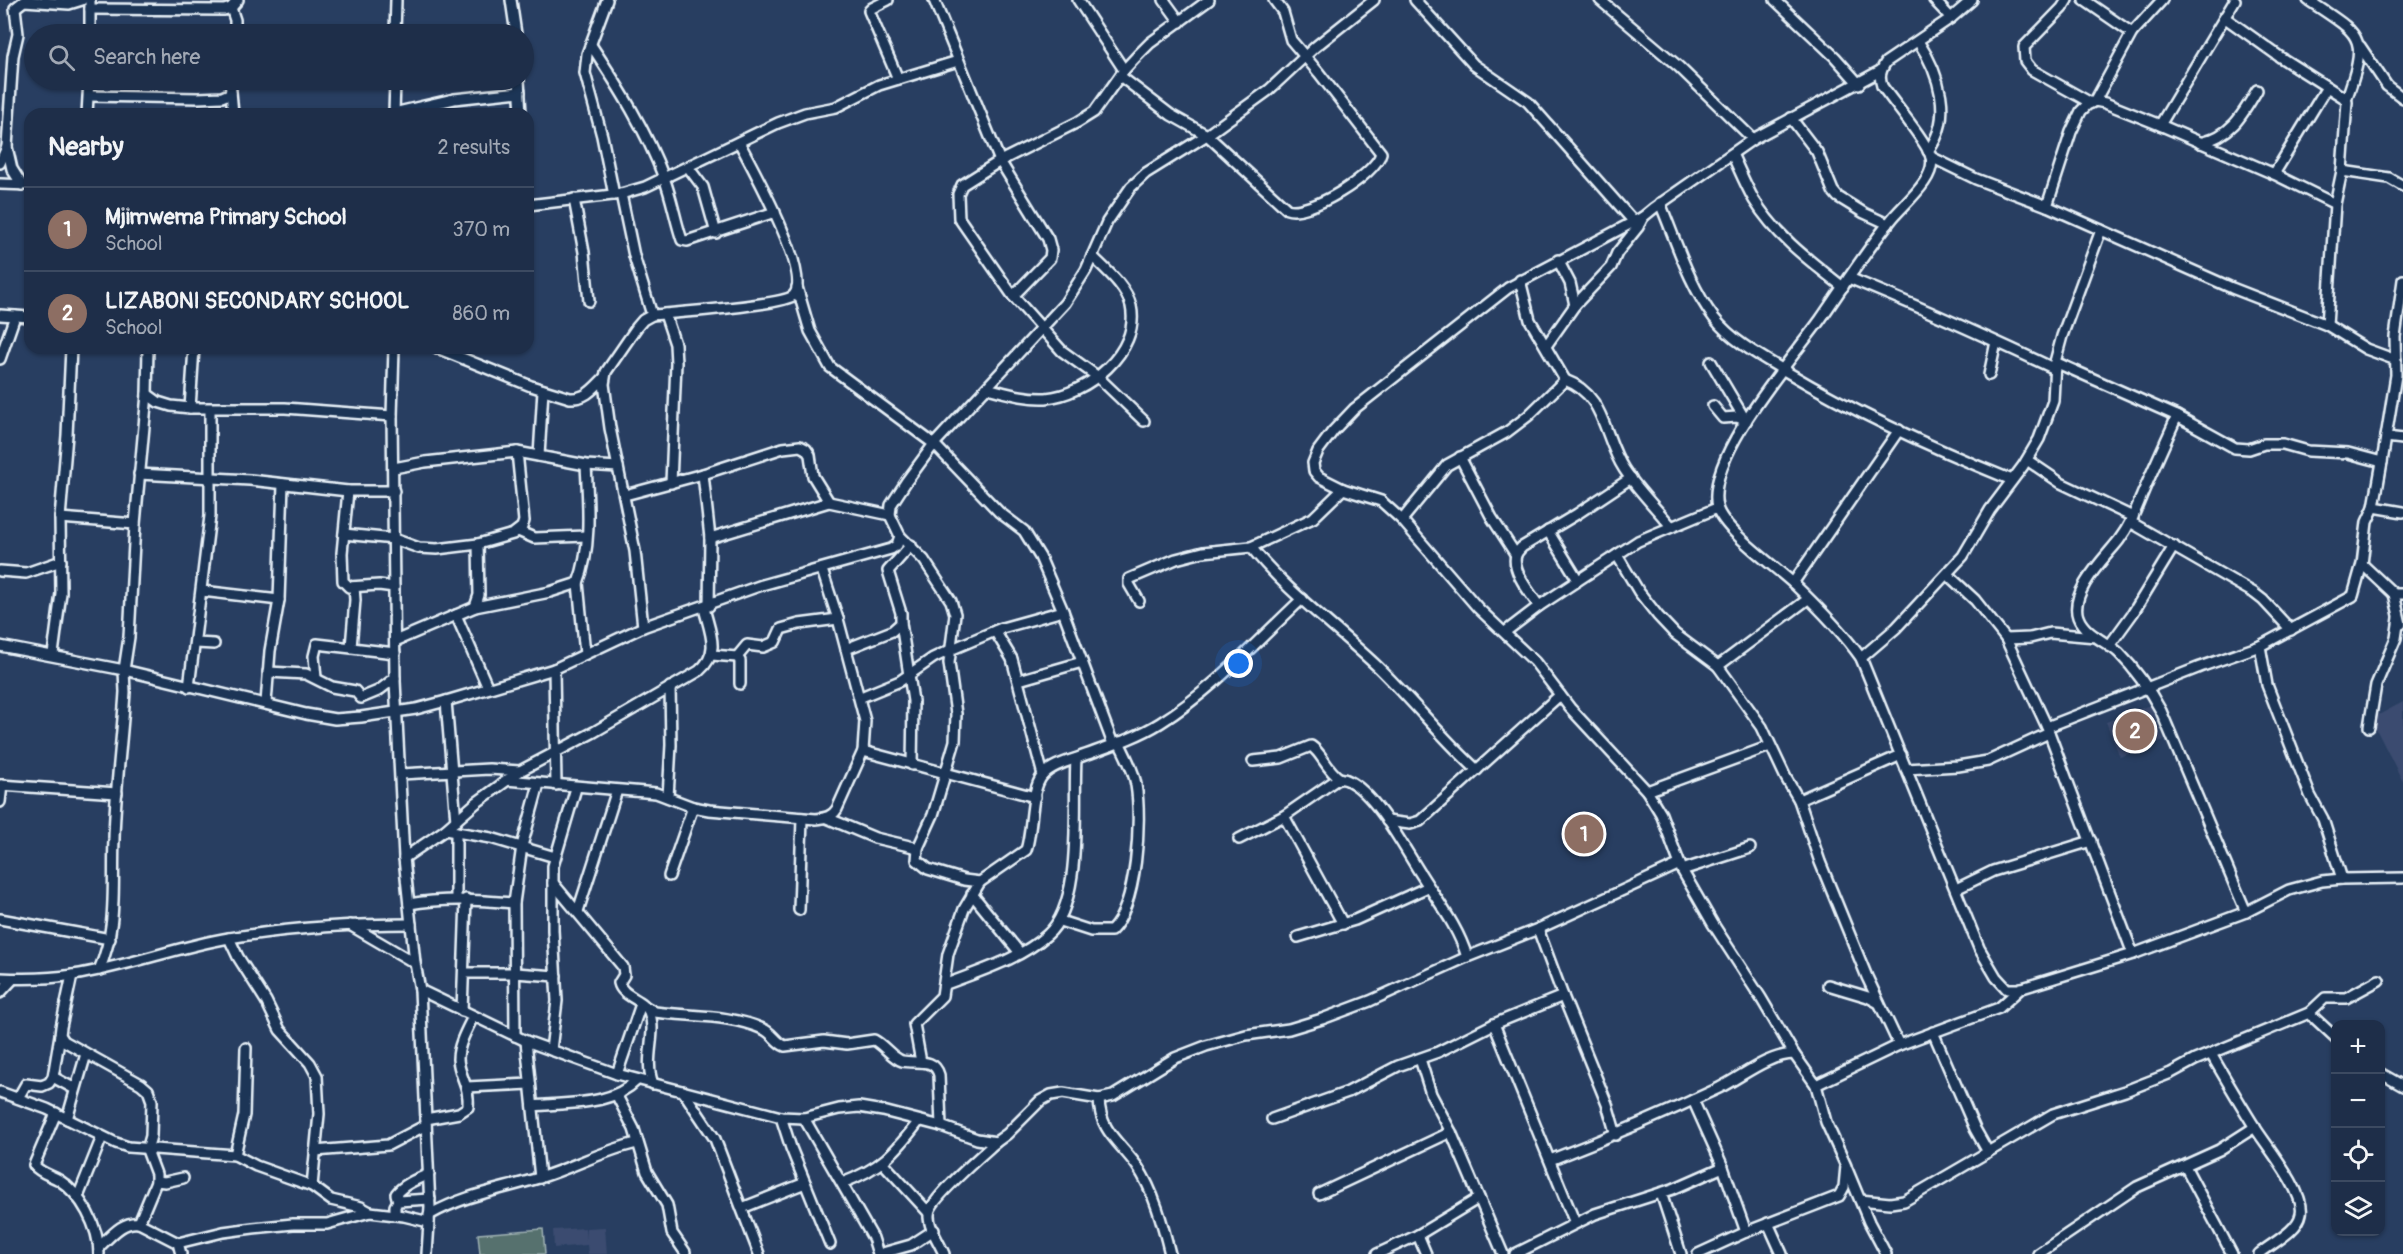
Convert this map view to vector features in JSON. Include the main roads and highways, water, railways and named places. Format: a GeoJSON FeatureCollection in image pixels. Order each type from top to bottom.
{"type":"FeatureCollection","features":[{"type":"Feature","properties":{"kind":"place","name":"LIZABONI SECONDARY SCHOOL"},"geometry":{"type":"Point","coordinates":[2135,731]}},
{"type":"Feature","properties":{"kind":"place","name":"Mjimwema Primary School"},"geometry":{"type":"Point","coordinates":[1584,834]}}]}
